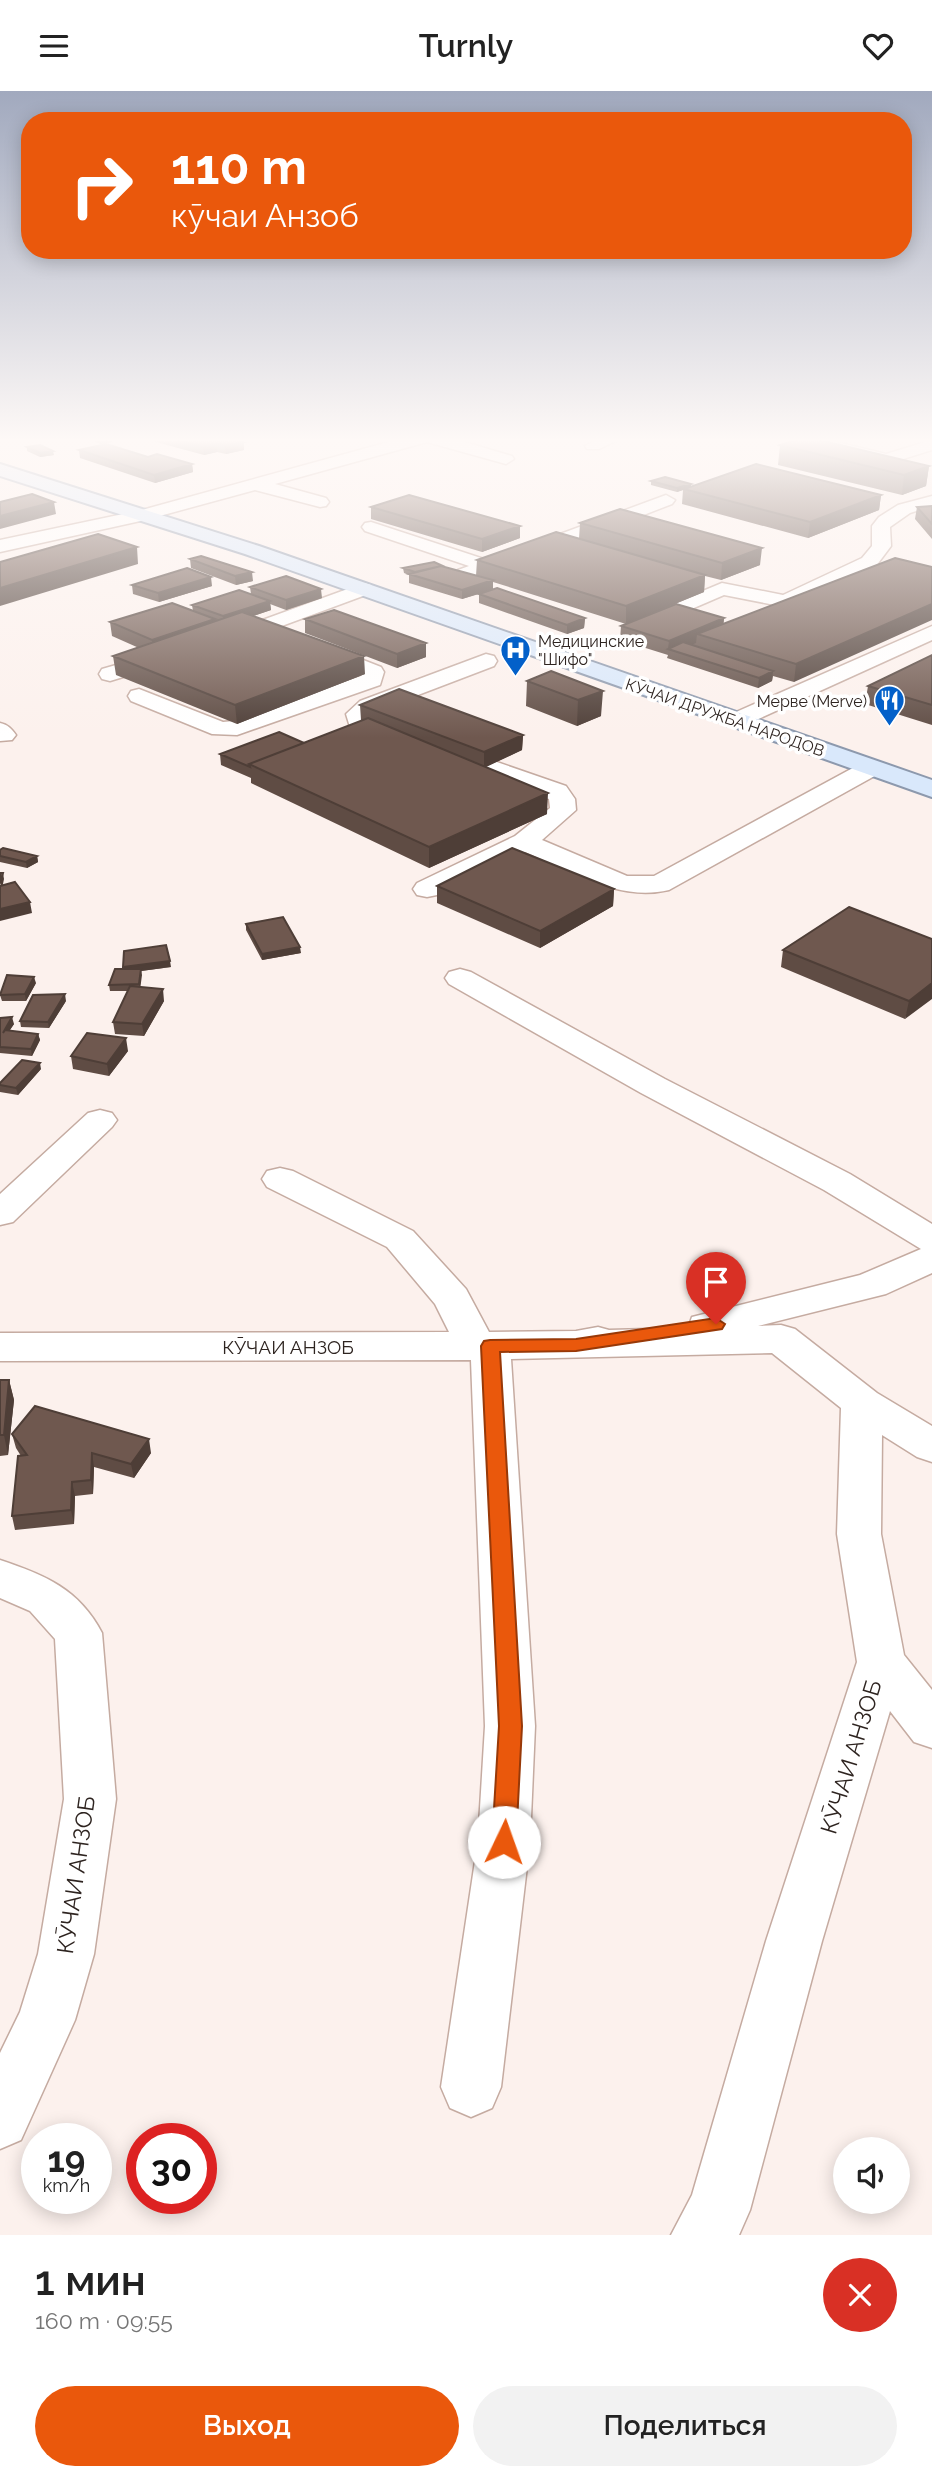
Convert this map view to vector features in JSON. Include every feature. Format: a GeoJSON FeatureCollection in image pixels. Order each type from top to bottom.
{"type":"FeatureCollection","features":[{"type":"Feature","properties":{"kind":"main road","name":"КӮЧАИ ДРУЖБА НАРОДОВ"},"geometry":{"type":"LineString","coordinates":[[213,538],[932,789]]}},
{"type":"Feature","properties":{"kind":"street"},"geometry":{"type":"LineString","coordinates":[[0,546],[37,538]]}},
{"type":"Feature","properties":{"kind":"street"},"geometry":{"type":"LineString","coordinates":[[404,538],[487,566]]}},
{"type":"Feature","properties":{"kind":"street"},"geometry":{"type":"LineString","coordinates":[[465,574],[565,538]]}},
{"type":"Feature","properties":{"kind":"street"},"geometry":{"type":"LineString","coordinates":[[752,618],[869,562],[880,552],[883,538]]}},
{"type":"Feature","properties":{"kind":"street"},"geometry":{"type":"LineString","coordinates":[[547,545],[584,548]]}},
{"type":"Feature","properties":{"kind":"street"},"geometry":{"type":"LineString","coordinates":[[697,582],[785,601]]}},
{"type":"Feature","properties":{"kind":"street"},"geometry":{"type":"LineString","coordinates":[[239,634],[364,589]]}},
{"type":"Feature","properties":{"kind":"street"},"geometry":{"type":"LineString","coordinates":[[645,622],[722,589]]}},
{"type":"Feature","properties":{"kind":"street"},"geometry":{"type":"LineString","coordinates":[[674,610],[708,620]]}},
{"type":"Feature","properties":{"kind":"street"},"geometry":{"type":"LineString","coordinates":[[139,696],[219,729],[237,728],[372,680],[375,676],[366,668],[272,632],[264,626]]}},
{"type":"Feature","properties":{"kind":"street"},"geometry":{"type":"LineString","coordinates":[[735,721],[932,632]]}},
{"type":"Feature","properties":{"kind":"street"},"geometry":{"type":"LineString","coordinates":[[110,674],[187,650]]}},
{"type":"Feature","properties":{"kind":"street"},"geometry":{"type":"LineString","coordinates":[[428,889],[524,842],[563,810],[562,799],[557,792],[358,722],[358,714],[368,706],[486,661]]}},
{"type":"Feature","properties":{"kind":"street"},"geometry":{"type":"LineString","coordinates":[[524,842],[623,884],[659,884],[871,768]]}},
{"type":"Feature","properties":{"kind":"street"},"geometry":{"type":"LineString","coordinates":[[460,978],[653,1086],[837,1182],[932,1240]]}},
{"type":"Feature","properties":{"kind":"street"},"geometry":{"type":"LineString","coordinates":[[0,1214],[100,1120]]}},
{"type":"Feature","properties":{"kind":"street"},"geometry":{"type":"LineString","coordinates":[[280,1179],[400,1239],[452,1298],[483,1346],[510,1726],[504,1842],[471,2087]]}},
{"type":"Feature","properties":{"kind":"street"},"geometry":{"type":"LineString","coordinates":[[932,1258],[872,1285],[817,1321],[781,1339],[862,1403],[932,1446]]}},
{"type":"Feature","properties":{"kind":"street","name":"КӮЧАИ АНЗОБ"},"geometry":{"type":"LineString","coordinates":[[576,1345],[716,1324],[872,1285]]}},
{"type":"Feature","properties":{"kind":"street","name":"КӮЧАИ АНЗОБ"},"geometry":{"type":"LineString","coordinates":[[0,1347],[483,1346],[781,1339]]}},
{"type":"Feature","properties":{"kind":"street","name":"КӮЧАИ АНЗОБ"},"geometry":{"type":"LineString","coordinates":[[703,2235],[719,2210],[794,1941],[881,1661],[859,1534],[862,1403]]}},
{"type":"Feature","properties":{"kind":"street","name":"КӮЧАИ АНЗОБ"},"geometry":{"type":"LineString","coordinates":[[0,1578],[47,1598],[78,1633],[90,1799],[66,1955],[46,2021],[0,2119]]}},
{"type":"Feature","properties":{"kind":"street"},"geometry":{"type":"LineString","coordinates":[[881,1661],[932,1727]]}},
{"type":"Feature","properties":{"kind":"building"},"geometry":{"type":"Polygon","coordinates":[[[84,538],[110,538],[137,547],[0,588],[0,562],[84,538]]]}},
{"type":"Feature","properties":{"kind":"building"},"geometry":{"type":"Polygon","coordinates":[[[539,538],[577,538],[705,575],[626,606],[477,560],[539,538]]]}},
{"type":"Feature","properties":{"kind":"building"},"geometry":{"type":"Polygon","coordinates":[[[633,538],[726,538],[762,548],[722,563],[633,538]]]}},
{"type":"Feature","properties":{"kind":"building"},"geometry":{"type":"Polygon","coordinates":[[[201,556],[252,572],[235,576],[190,559],[201,556]]]}},
{"type":"Feature","properties":{"kind":"building"},"geometry":{"type":"Polygon","coordinates":[[[895,558],[932,567],[932,604],[796,664],[697,634],[895,558]]]}},
{"type":"Feature","properties":{"kind":"building"},"geometry":{"type":"Polygon","coordinates":[[[434,562],[445,567],[415,572],[403,568],[434,562]]]}},
{"type":"Feature","properties":{"kind":"building"},"geometry":{"type":"Polygon","coordinates":[[[441,566],[493,580],[462,590],[409,574],[441,566]]]}},
{"type":"Feature","properties":{"kind":"building"},"geometry":{"type":"Polygon","coordinates":[[[187,568],[211,577],[158,593],[132,585],[187,568]]]}},
{"type":"Feature","properties":{"kind":"building"},"geometry":{"type":"Polygon","coordinates":[[[286,576],[321,589],[286,600],[250,587],[286,576]]]}},
{"type":"Feature","properties":{"kind":"building"},"geometry":{"type":"Polygon","coordinates":[[[497,588],[585,618],[567,625],[479,594],[497,588]]]}},
{"type":"Feature","properties":{"kind":"building"},"geometry":{"type":"Polygon","coordinates":[[[239,590],[270,601],[223,616],[192,605],[239,590]]]}},
{"type":"Feature","properties":{"kind":"building"},"geometry":{"type":"Polygon","coordinates":[[[172,603],[215,619],[152,640],[110,622],[172,603]]]}},
{"type":"Feature","properties":{"kind":"building"},"geometry":{"type":"Polygon","coordinates":[[[676,604],[724,618],[669,641],[621,626],[676,604]]]}},
{"type":"Feature","properties":{"kind":"building"},"geometry":{"type":"Polygon","coordinates":[[[334,610],[426,643],[397,654],[305,619],[334,610]]]}},
{"type":"Feature","properties":{"kind":"building"},"geometry":{"type":"Polygon","coordinates":[[[242,612],[364,656],[235,705],[113,656],[242,612]]]}},
{"type":"Feature","properties":{"kind":"building"},"geometry":{"type":"Polygon","coordinates":[[[683,642],[773,671],[759,678],[668,649],[683,642]]]}},
{"type":"Feature","properties":{"kind":"building"},"geometry":{"type":"Polygon","coordinates":[[[932,655],[932,705],[868,686],[932,655]]]}},
{"type":"Feature","properties":{"kind":"building"},"geometry":{"type":"Polygon","coordinates":[[[551,671],[603,691],[578,700],[527,681],[551,671]]]}},
{"type":"Feature","properties":{"kind":"building"},"geometry":{"type":"Polygon","coordinates":[[[399,689],[523,735],[484,752],[360,705],[399,689]]]}},
{"type":"Feature","properties":{"kind":"building"},"geometry":{"type":"Polygon","coordinates":[[[368,718],[548,793],[429,847],[249,764],[368,718]]]}},
{"type":"Feature","properties":{"kind":"building"},"geometry":{"type":"Polygon","coordinates":[[[279,732],[304,743],[249,764],[250,767],[220,754],[279,732]]]}},
{"type":"Feature","properties":{"kind":"building"},"geometry":{"type":"Polygon","coordinates":[[[3,848],[37,856],[26,862],[0,856],[0,850],[3,848]]]}},
{"type":"Feature","properties":{"kind":"building"},"geometry":{"type":"Polygon","coordinates":[[[512,848],[614,889],[540,931],[437,886],[512,848]]]}},
{"type":"Feature","properties":{"kind":"building"},"geometry":{"type":"Polygon","coordinates":[[[15,882],[30,902],[0,909],[0,886],[15,882]]]}},
{"type":"Feature","properties":{"kind":"building"},"geometry":{"type":"Polygon","coordinates":[[[849,907],[932,939],[932,983],[909,1001],[783,950],[849,907]]]}},
{"type":"Feature","properties":{"kind":"building"},"geometry":{"type":"Polygon","coordinates":[[[283,917],[300,947],[262,954],[246,924],[283,917]]]}},
{"type":"Feature","properties":{"kind":"building"},"geometry":{"type":"Polygon","coordinates":[[[166,945],[170,961],[123,967],[124,951],[166,945]]]}},
{"type":"Feature","properties":{"kind":"building"},"geometry":{"type":"Polygon","coordinates":[[[115,969],[141,969],[139,984],[109,985],[115,969]]]}},
{"type":"Feature","properties":{"kind":"building"},"geometry":{"type":"Polygon","coordinates":[[[7,975],[34,977],[25,994],[0,995],[7,975]]]}},
{"type":"Feature","properties":{"kind":"building"},"geometry":{"type":"Polygon","coordinates":[[[130,986],[163,989],[142,1024],[113,1022],[130,986]]]}},
{"type":"Feature","properties":{"kind":"building"},"geometry":{"type":"Polygon","coordinates":[[[65,994],[48,1022],[20,1021],[33,995],[65,994]]]}},
{"type":"Feature","properties":{"kind":"building"},"geometry":{"type":"Polygon","coordinates":[[[12,1017],[3,1033],[5,1030],[38,1034],[31,1049],[0,1047],[0,1018],[12,1017]]]}},
{"type":"Feature","properties":{"kind":"building"},"geometry":{"type":"Polygon","coordinates":[[[87,1033],[126,1038],[107,1064],[71,1056],[87,1033]]]}},
{"type":"Feature","properties":{"kind":"building"},"geometry":{"type":"Polygon","coordinates":[[[22,1060],[40,1063],[16,1088],[0,1085],[0,1083],[22,1060]]]}},
{"type":"Feature","properties":{"kind":"building"},"geometry":{"type":"Polygon","coordinates":[[[0,1380],[9,1380],[4,1435],[0,1435],[0,1380]]]}},
{"type":"Feature","properties":{"kind":"building"},"geometry":{"type":"Polygon","coordinates":[[[35,1406],[149,1439],[131,1464],[92,1453],[91,1480],[72,1482],[71,1510],[12,1516],[18,1456],[27,1455],[12,1434],[35,1406]]]}},
{"type":"Feature","properties":{"kind":"place","name":"Медицинские \"Шифо\""},"geometry":{"type":"Point","coordinates":[515,677]}},
{"type":"Feature","properties":{"kind":"place","name":"Мерве (Merve)"},"geometry":{"type":"Point","coordinates":[890,728]}},
{"type":"Feature","properties":{"kind":"route"},"geometry":{"type":"LineString","coordinates":[[504,1842],[510,1726],[490,1346],[576,1345],[716,1324]]}}]}
